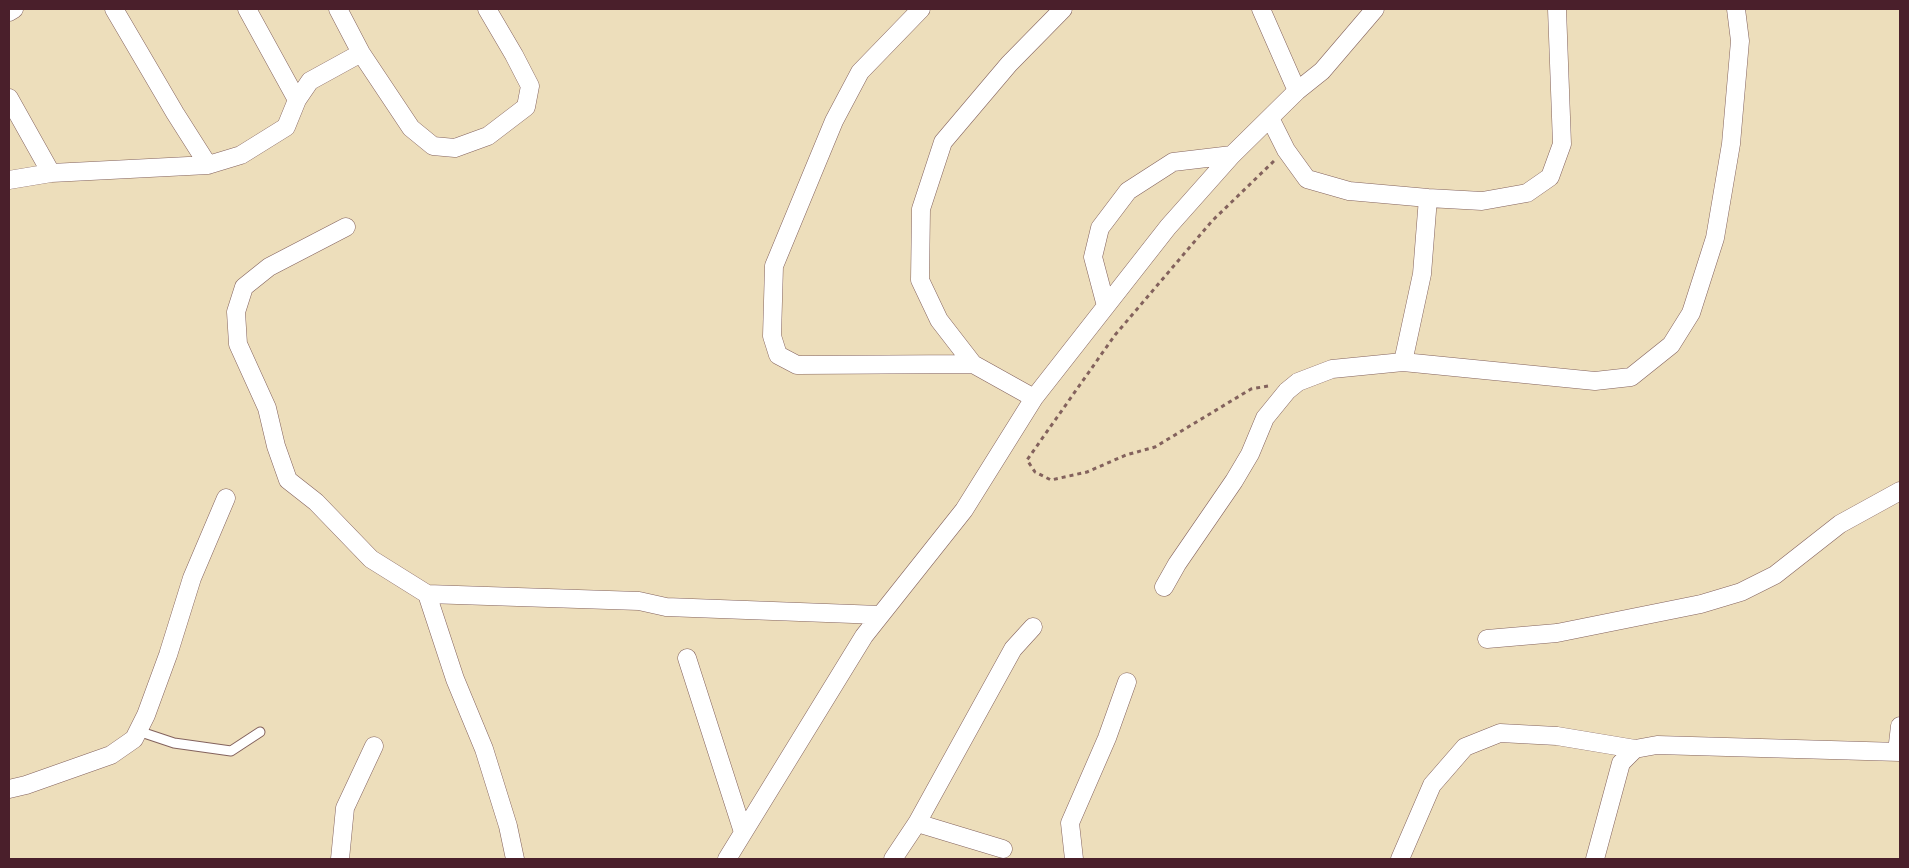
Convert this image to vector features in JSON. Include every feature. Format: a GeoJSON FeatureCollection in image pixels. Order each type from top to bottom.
{"type":"FeatureCollection","features":[{"type":"Feature","properties":{"kind":"street"},"geometry":{"type":"LineString","coordinates":[[9,12],[14,9]]}},
{"type":"Feature","properties":{"kind":"street"},"geometry":{"type":"LineString","coordinates":[[114,9],[208,166]]}},
{"type":"Feature","properties":{"kind":"street"},"geometry":{"type":"LineString","coordinates":[[247,9],[297,100]]}},
{"type":"Feature","properties":{"kind":"street"},"geometry":{"type":"LineString","coordinates":[[338,9],[361,53],[411,128],[433,146],[455,148],[488,136],[526,107],[530,86],[514,54],[487,9]]}},
{"type":"Feature","properties":{"kind":"street"},"geometry":{"type":"LineString","coordinates":[[921,9],[860,72],[834,121],[774,266],[772,336],[778,355],[797,365],[973,364]]}},
{"type":"Feature","properties":{"kind":"street"},"geometry":{"type":"LineString","coordinates":[[1034,398],[973,364],[939,320],[920,280],[921,209],[943,142],[1009,64],[1063,9]]}},
{"type":"Feature","properties":{"kind":"street"},"geometry":{"type":"LineString","coordinates":[[1261,9],[1297,91]]}},
{"type":"Feature","properties":{"kind":"street"},"geometry":{"type":"LineString","coordinates":[[727,859],[858,644],[964,510],[1034,398],[1168,226],[1232,155],[1297,91],[1322,70],[1374,9]]}},
{"type":"Feature","properties":{"kind":"street"},"geometry":{"type":"LineString","coordinates":[[1270,118],[1286,150],[1307,179],[1349,191],[1428,198],[1482,201],[1527,194],[1550,177],[1562,144],[1557,9]]}},
{"type":"Feature","properties":{"kind":"street"},"geometry":{"type":"LineString","coordinates":[[1164,587],[1176,564],[1234,481],[1250,454],[1265,418],[1298,382],[1332,369],[1403,362],[1595,381],[1631,376],[1670,345],[1691,313],[1714,238],[1731,144],[1740,42],[1736,9]]}},
{"type":"Feature","properties":{"kind":"street"},"geometry":{"type":"LineString","coordinates":[[9,180],[51,174],[208,166],[241,155],[286,127],[297,100],[310,81],[361,53]]}},
{"type":"Feature","properties":{"kind":"street"},"geometry":{"type":"LineString","coordinates":[[9,98],[51,174]]}},
{"type":"Feature","properties":{"kind":"street"},"geometry":{"type":"LineString","coordinates":[[1106,306],[1093,257],[1100,228],[1128,191],[1173,162],[1232,155]]}},
{"type":"Feature","properties":{"kind":"street"},"geometry":{"type":"LineString","coordinates":[[1403,362],[1422,274],[1428,198]]}},
{"type":"Feature","properties":{"kind":"street"},"geometry":{"type":"LineString","coordinates":[[346,227],[269,267],[244,287],[236,312],[238,344],[267,408],[276,446],[288,480],[316,502],[371,559],[427,594],[639,601],[666,607],[880,615]]}},
{"type":"Feature","properties":{"kind":"street"},"geometry":{"type":"LineString","coordinates":[[1487,639],[1557,634],[1701,604],[1741,592],[1775,575],[1840,524],[1900,491]]}},
{"type":"Feature","properties":{"kind":"street"},"geometry":{"type":"LineString","coordinates":[[9,788],[26,785],[111,755],[134,739],[146,715],[168,655],[192,578],[226,498]]}},
{"type":"Feature","properties":{"kind":"street"},"geometry":{"type":"LineString","coordinates":[[427,594],[456,679],[484,749],[508,826],[515,859]]}},
{"type":"Feature","properties":{"kind":"street"},"geometry":{"type":"LineString","coordinates":[[893,859],[917,822],[1013,649],[1033,627]]}},
{"type":"Feature","properties":{"kind":"street"},"geometry":{"type":"LineString","coordinates":[[687,658],[743,832]]}},
{"type":"Feature","properties":{"kind":"street"},"geometry":{"type":"LineString","coordinates":[[1074,859],[1070,823],[1107,738],[1128,682]]}},
{"type":"Feature","properties":{"kind":"street"},"geometry":{"type":"LineString","coordinates":[[1400,859],[1432,785],[1465,747],[1500,733],[1556,736],[1635,749],[1657,745],[1899,752],[1900,726]]}},
{"type":"Feature","properties":{"kind":"street"},"geometry":{"type":"LineString","coordinates":[[340,859],[345,808],[374,746]]}},
{"type":"Feature","properties":{"kind":"street"},"geometry":{"type":"LineString","coordinates":[[1595,859],[1621,763],[1635,749]]}},
{"type":"Feature","properties":{"kind":"street"},"geometry":{"type":"LineString","coordinates":[[917,822],[1003,849]]}},
{"type":"Feature","properties":{"kind":"lane"},"geometry":{"type":"LineString","coordinates":[[138,731],[174,743],[231,751],[260,732]]}},
{"type":"Feature","properties":{"kind":"path"},"geometry":{"type":"LineString","coordinates":[[1270,386],[1251,389],[1155,446],[1126,455],[1087,472],[1051,480],[1035,472],[1027,460],[1121,328],[1212,220],[1286,150]]}}]}
